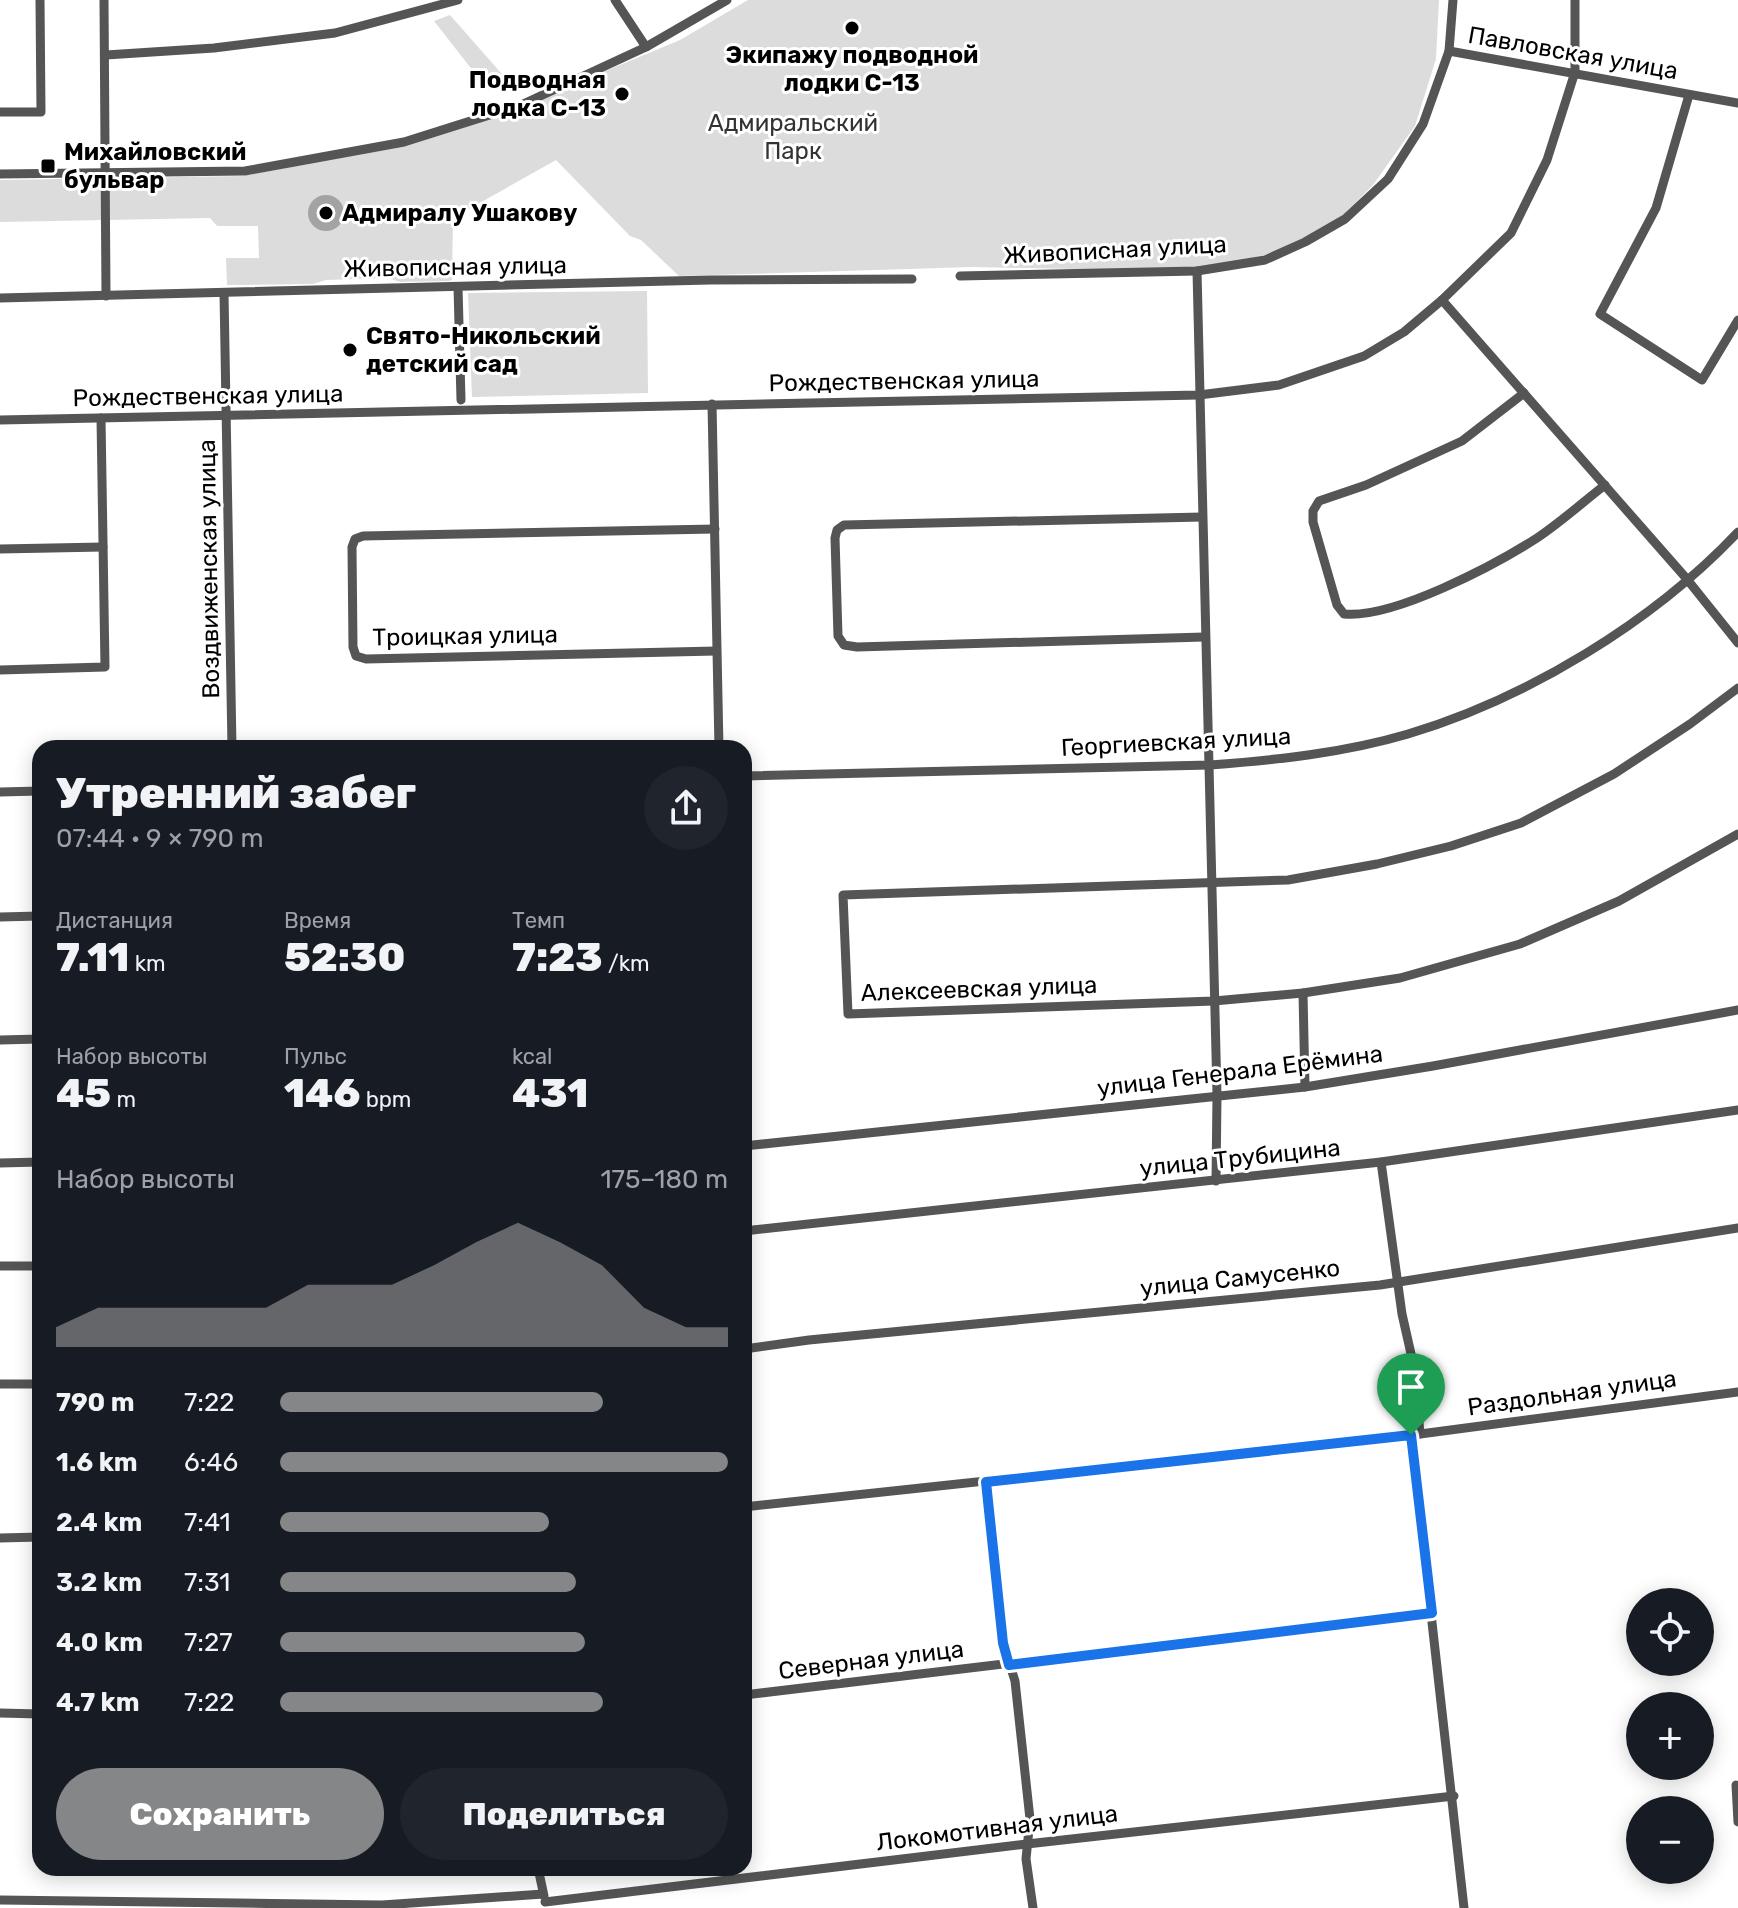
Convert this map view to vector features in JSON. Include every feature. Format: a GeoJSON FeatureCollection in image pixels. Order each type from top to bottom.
{"type":"FeatureCollection","features":[{"type":"Feature","properties":{"kind":"street"},"geometry":{"type":"LineString","coordinates":[[0,112],[41,112],[40,0]]}},
{"type":"Feature","properties":{"kind":"street"},"geometry":{"type":"LineString","coordinates":[[104,0],[106,296]]}},
{"type":"Feature","properties":{"kind":"street"},"geometry":{"type":"LineString","coordinates":[[106,55],[214,48],[335,33],[458,0]]}},
{"type":"Feature","properties":{"kind":"street"},"geometry":{"type":"LineString","coordinates":[[615,0],[646,47]]}},
{"type":"Feature","properties":{"kind":"street"},"geometry":{"type":"LineString","coordinates":[[0,174],[245,171],[404,142],[521,105],[646,47],[727,0]]}},
{"type":"Feature","properties":{"kind":"street","name":"Живописная улица"},"geometry":{"type":"LineString","coordinates":[[960,276],[1197,271],[1265,260],[1305,242],[1345,219],[1388,179],[1423,124],[1449,51],[1453,0]]}},
{"type":"Feature","properties":{"kind":"street","name":"Рождественская улица"},"geometry":{"type":"LineString","coordinates":[[0,420],[1199,395],[1279,385],[1364,356],[1404,332],[1511,233],[1547,160],[1575,72],[1575,0]]}},
{"type":"Feature","properties":{"kind":"street","name":"Павловская улица"},"geometry":{"type":"LineString","coordinates":[[1449,51],[1738,103]]}},
{"type":"Feature","properties":{"kind":"street","name":"Павловская улица"},"geometry":{"type":"LineString","coordinates":[[1689,95],[1656,208],[1600,314],[1702,380],[1738,320]]}},
{"type":"Feature","properties":{"kind":"street"},"geometry":{"type":"LineString","coordinates":[[1197,271],[1217,1095],[1216,1181]]}},
{"type":"Feature","properties":{"kind":"street","name":"Живописная улица"},"geometry":{"type":"LineString","coordinates":[[0,298],[710,280],[912,279]]}},
{"type":"Feature","properties":{"kind":"street"},"geometry":{"type":"LineString","coordinates":[[458,287],[461,400]]}},
{"type":"Feature","properties":{"kind":"street","name":"Воздвиженская улица"},"geometry":{"type":"LineString","coordinates":[[224,293],[232,740]]}},
{"type":"Feature","properties":{"kind":"street"},"geometry":{"type":"LineString","coordinates":[[1442,300],[1686,578],[1738,643]]}},
{"type":"Feature","properties":{"kind":"street"},"geometry":{"type":"LineString","coordinates":[[1524,393],[1462,441],[1366,485],[1319,501],[1313,511],[1313,522],[1337,605],[1344,614],[1360,616],[1424,596],[1484,567],[1538,537],[1605,485]]}},
{"type":"Feature","properties":{"kind":"street"},"geometry":{"type":"LineString","coordinates":[[712,404],[719,740]]}},
{"type":"Feature","properties":{"kind":"street"},"geometry":{"type":"LineString","coordinates":[[0,670],[105,667],[101,418]]}},
{"type":"Feature","properties":{"kind":"street"},"geometry":{"type":"LineString","coordinates":[[1202,517],[844,525],[837,530],[835,538],[838,636],[844,645],[1204,637]]}},
{"type":"Feature","properties":{"kind":"street","name":"Троицкая улица"},"geometry":{"type":"LineString","coordinates":[[715,529],[363,536],[355,539],[352,547],[353,647],[356,656],[366,659],[716,651]]}},
{"type":"Feature","properties":{"kind":"street","name":"Георгиевская улица"},"geometry":{"type":"LineString","coordinates":[[752,776],[1210,765],[1338,750],[1409,734],[1477,710],[1583,656],[1637,619],[1738,532]]}},
{"type":"Feature","properties":{"kind":"street"},"geometry":{"type":"LineString","coordinates":[[0,549],[103,547]]}},
{"type":"Feature","properties":{"kind":"street"},"geometry":{"type":"LineString","coordinates":[[1210,883],[1288,880],[1377,864],[1451,846],[1521,823],[1614,774],[1738,688]]}},
{"type":"Feature","properties":{"kind":"street"},"geometry":{"type":"LineString","coordinates":[[0,792],[32,791]]}},
{"type":"Feature","properties":{"kind":"street"},"geometry":{"type":"LineString","coordinates":[[1214,1001],[1303,993],[1400,978],[1520,944],[1619,901],[1738,834]]}},
{"type":"Feature","properties":{"kind":"street","name":"Алексеевская улица"},"geometry":{"type":"LineString","coordinates":[[1210,883],[843,895],[848,1014],[1214,1001]]}},
{"type":"Feature","properties":{"kind":"street"},"geometry":{"type":"LineString","coordinates":[[0,917],[32,916]]}},
{"type":"Feature","properties":{"kind":"street"},"geometry":{"type":"LineString","coordinates":[[1303,993],[1305,1087]]}},
{"type":"Feature","properties":{"kind":"street","name":"улица Генерала Ерёмина"},"geometry":{"type":"LineString","coordinates":[[752,1145],[1305,1087],[1738,1010]]}},
{"type":"Feature","properties":{"kind":"street"},"geometry":{"type":"LineString","coordinates":[[0,1040],[32,1039]]}},
{"type":"Feature","properties":{"kind":"street","name":"улица Трубицина"},"geometry":{"type":"LineString","coordinates":[[752,1230],[1381,1162],[1738,1110]]}},
{"type":"Feature","properties":{"kind":"street"},"geometry":{"type":"LineString","coordinates":[[0,1163],[32,1162]]}},
{"type":"Feature","properties":{"kind":"street"},"geometry":{"type":"LineString","coordinates":[[1381,1162],[1414,1367],[1416,1434],[1432,1613],[1464,1908]]}},
{"type":"Feature","properties":{"kind":"street","name":"улица Самусенко"},"geometry":{"type":"LineString","coordinates":[[752,1348],[1398,1282],[1738,1228]]}},
{"type":"Feature","properties":{"kind":"street"},"geometry":{"type":"LineString","coordinates":[[0,1266],[32,1266]]}},
{"type":"Feature","properties":{"kind":"street"},"geometry":{"type":"LineString","coordinates":[[0,1384],[32,1384]]}},
{"type":"Feature","properties":{"kind":"street","name":"Раздольная улица"},"geometry":{"type":"LineString","coordinates":[[752,1506],[1416,1434],[1738,1392]]}},
{"type":"Feature","properties":{"kind":"street"},"geometry":{"type":"LineString","coordinates":[[986,1482],[1003,1643],[1015,1681],[1030,1819],[1026,1859],[1033,1908]]}},
{"type":"Feature","properties":{"kind":"street"},"geometry":{"type":"LineString","coordinates":[[0,1538],[32,1537]]}},
{"type":"Feature","properties":{"kind":"street","name":"Северная улица"},"geometry":{"type":"LineString","coordinates":[[752,1694],[1432,1613]]}},
{"type":"Feature","properties":{"kind":"street"},"geometry":{"type":"LineString","coordinates":[[0,1713],[32,1714]]}},
{"type":"Feature","properties":{"kind":"street"},"geometry":{"type":"LineString","coordinates":[[1736,1785],[1738,1822]]}},
{"type":"Feature","properties":{"kind":"street","name":"Локомотивная улица"},"geometry":{"type":"LineString","coordinates":[[0,1900],[382,1905],[545,1901],[1454,1796]]}},
{"type":"Feature","properties":{"kind":"street"},"geometry":{"type":"LineString","coordinates":[[540,1876],[545,1901]]}},
{"type":"Feature","properties":{"kind":"green space","name":"Адмиральский Парк"},"geometry":{"type":"Polygon","coordinates":[[[748,0],[1439,0],[1436,59],[1415,126],[1373,185],[1337,221],[1274,253],[1203,268],[972,267],[679,276],[641,240],[630,236],[556,160],[453,218],[452,280],[449,281],[400,282],[388,278],[326,280],[313,284],[227,285],[226,258],[259,258],[258,226],[217,226],[210,218],[0,222],[0,180],[243,176],[404,145],[507,112],[680,40],[748,0]]]}},
{"type":"Feature","properties":{"kind":"green space"},"geometry":{"type":"Polygon","coordinates":[[[450,15],[508,81],[496,90],[488,90],[434,21],[450,15]]]}},
{"type":"Feature","properties":{"kind":"green space"},"geometry":{"type":"Polygon","coordinates":[[[647,291],[648,393],[472,397],[468,293],[647,291]]]}},
{"type":"Feature","properties":{"kind":"shaded area"},"geometry":{"type":"Polygon","coordinates":[[[326,195],[339,200],[344,213],[339,226],[326,231],[313,226],[308,213],[313,200],[326,195]]]}},
{"type":"Feature","properties":{"kind":"place","name":"Экипажу подводной лодки С-13"},"geometry":{"type":"Point","coordinates":[852,28]}},
{"type":"Feature","properties":{"kind":"place","name":"Подводная лодка С-13"},"geometry":{"type":"Point","coordinates":[622,94]}},
{"type":"Feature","properties":{"kind":"place","name":"Михайловский бульвар"},"geometry":{"type":"Point","coordinates":[48,166]}},
{"type":"Feature","properties":{"kind":"place","name":"Адмиралу Ушакову"},"geometry":{"type":"Point","coordinates":[326,213]}},
{"type":"Feature","properties":{"kind":"place","name":"Свято-Никольский детский сад"},"geometry":{"type":"Point","coordinates":[350,350]}},
{"type":"Feature","properties":{"kind":"route"},"geometry":{"type":"LineString","coordinates":[[1411,1435],[1432,1613],[1009,1665],[1003,1643],[986,1482],[1411,1435]]}}]}
